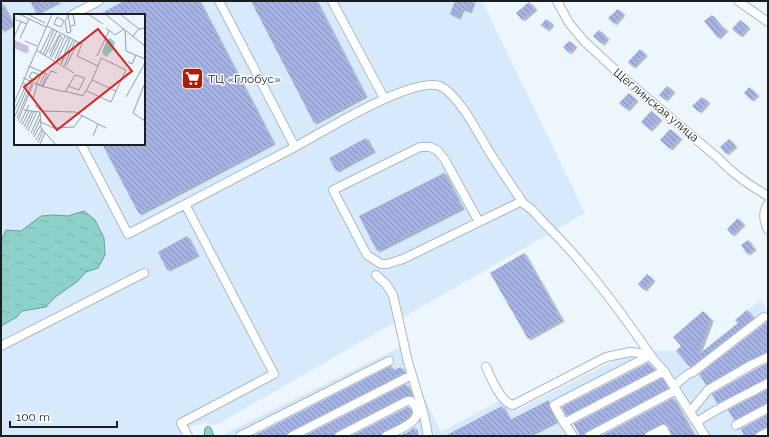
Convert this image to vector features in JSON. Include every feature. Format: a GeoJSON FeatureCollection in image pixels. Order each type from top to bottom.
{"type":"FeatureCollection","features":[{"type":"Feature","properties":{"kind":"street"},"geometry":{"type":"LineString","coordinates":[[74,14],[99,1]]}},
{"type":"Feature","properties":{"kind":"street"},"geometry":{"type":"LineString","coordinates":[[219,1],[295,147]]}},
{"type":"Feature","properties":{"kind":"street"},"geometry":{"type":"LineString","coordinates":[[332,1],[384,98]]}},
{"type":"Feature","properties":{"kind":"street","name":"Щеглинская улица"},"geometry":{"type":"LineString","coordinates":[[557,1],[569,23],[584,41],[626,80],[718,158],[730,171],[743,181],[768,196]]}},
{"type":"Feature","properties":{"kind":"street"},"geometry":{"type":"LineString","coordinates":[[741,2],[768,22]]}},
{"type":"Feature","properties":{"kind":"street"},"geometry":{"type":"LineString","coordinates":[[82,145],[128,234],[295,147],[384,98],[421,85],[433,84],[442,87],[452,95],[462,108],[524,204]]}},
{"type":"Feature","properties":{"kind":"street"},"geometry":{"type":"LineString","coordinates":[[479,222],[445,160],[437,150],[430,147],[420,147],[333,190],[367,255],[381,264],[387,264],[403,259],[479,222],[520,202],[527,205],[559,237],[625,317],[651,358],[664,371],[705,436]]}},
{"type":"Feature","properties":{"kind":"street"},"geometry":{"type":"LineString","coordinates":[[185,204],[274,374],[181,423],[188,436]]}},
{"type":"Feature","properties":{"kind":"street"},"geometry":{"type":"LineString","coordinates":[[768,204],[765,210],[764,220],[768,230]]}},
{"type":"Feature","properties":{"kind":"street"},"geometry":{"type":"LineString","coordinates":[[1,346],[144,273]]}},
{"type":"Feature","properties":{"kind":"street"},"geometry":{"type":"LineString","coordinates":[[376,275],[386,284],[393,295],[408,362],[424,415],[428,436]]}},
{"type":"Feature","properties":{"kind":"street"},"geometry":{"type":"LineString","coordinates":[[589,436],[675,388],[688,374],[693,372],[764,317]]}},
{"type":"Feature","properties":{"kind":"street"},"geometry":{"type":"LineString","coordinates":[[486,367],[502,398],[509,404],[513,405],[606,357],[630,352],[640,353],[651,358]]}},
{"type":"Feature","properties":{"kind":"street"},"geometry":{"type":"LineString","coordinates":[[690,412],[708,390],[768,357]]}},
{"type":"Feature","properties":{"kind":"street"},"geometry":{"type":"LineString","coordinates":[[573,436],[554,404],[651,358]]}},
{"type":"Feature","properties":{"kind":"street"},"geometry":{"type":"LineString","coordinates":[[240,436],[389,361]]}},
{"type":"Feature","properties":{"kind":"street"},"geometry":{"type":"LineString","coordinates":[[564,423],[664,371]]}},
{"type":"Feature","properties":{"kind":"street"},"geometry":{"type":"LineString","coordinates":[[292,436],[406,378]]}},
{"type":"Feature","properties":{"kind":"street"},"geometry":{"type":"LineString","coordinates":[[697,422],[713,411],[768,383]]}},
{"type":"Feature","properties":{"kind":"street"},"geometry":{"type":"LineString","coordinates":[[340,436],[407,401],[411,401],[418,414],[416,418],[412,422],[386,436]]}},
{"type":"Feature","properties":{"kind":"street"},"geometry":{"type":"LineString","coordinates":[[736,425],[768,408]]}},
{"type":"Feature","properties":{"kind":"street"},"geometry":{"type":"LineString","coordinates":[[649,436],[663,429],[667,436]]}},
{"type":"Feature","properties":{"kind":"street"},"geometry":{"type":"LineString","coordinates":[[760,436],[768,432]]}},
{"type":"Feature","properties":{"kind":"shaded area"},"geometry":{"type":"Polygon","coordinates":[[[1,1],[482,1],[585,213],[216,425],[205,423],[192,426],[179,436],[1,436],[1,1]]]}},
{"type":"Feature","properties":{"kind":"shaded area"},"geometry":{"type":"Polygon","coordinates":[[[760,300],[768,310],[768,436],[220,436],[400,347],[441,432],[508,396],[517,410],[621,357],[637,351],[676,351],[681,346],[692,360],[738,323],[735,320],[760,300]]]}},
{"type":"Feature","properties":{"kind":"water"},"geometry":{"type":"Polygon","coordinates":[[[84,211],[95,220],[104,238],[105,255],[98,268],[86,272],[78,281],[54,298],[46,307],[22,311],[17,317],[1,326],[1,241],[6,230],[21,231],[41,216],[68,216],[84,211]]]}},
{"type":"Feature","properties":{"kind":"water"},"geometry":{"type":"Polygon","coordinates":[[[208,426],[211,428],[214,436],[204,436],[205,428],[208,426]]]}},
{"type":"Feature","properties":{"kind":"building"},"geometry":{"type":"Polygon","coordinates":[[[30,1],[60,1],[36,13],[30,1]]]}},
{"type":"Feature","properties":{"kind":"building","name":"ТЦ «Глобус»"},"geometry":{"type":"Polygon","coordinates":[[[124,1],[199,1],[273,143],[139,214],[103,145],[145,145],[145,14],[100,14],[124,1]]]}},
{"type":"Feature","properties":{"kind":"building"},"geometry":{"type":"Polygon","coordinates":[[[251,1],[316,1],[365,96],[314,123],[251,1]]]}},
{"type":"Feature","properties":{"kind":"building"},"geometry":{"type":"Polygon","coordinates":[[[455,1],[473,1],[469,12],[462,9],[458,18],[450,14],[455,1]]]}},
{"type":"Feature","properties":{"kind":"building"},"geometry":{"type":"Polygon","coordinates":[[[1,2],[13,24],[1,31],[1,2]]]}},
{"type":"Feature","properties":{"kind":"building"},"geometry":{"type":"Polygon","coordinates":[[[529,2],[535,9],[522,20],[516,13],[529,2]]]}},
{"type":"Feature","properties":{"kind":"building"},"geometry":{"type":"Polygon","coordinates":[[[618,9],[623,14],[614,24],[608,18],[618,9]]]}},
{"type":"Feature","properties":{"kind":"building"},"geometry":{"type":"Polygon","coordinates":[[[712,15],[726,30],[718,38],[704,21],[712,15]]]}},
{"type":"Feature","properties":{"kind":"building"},"geometry":{"type":"Polygon","coordinates":[[[546,19],[552,24],[547,30],[541,25],[546,19]]]}},
{"type":"Feature","properties":{"kind":"building"},"geometry":{"type":"Polygon","coordinates":[[[740,20],[748,27],[740,36],[732,29],[740,20]]]}},
{"type":"Feature","properties":{"kind":"building"},"geometry":{"type":"Polygon","coordinates":[[[599,30],[607,38],[602,44],[593,36],[599,30]]]}},
{"type":"Feature","properties":{"kind":"building"},"geometry":{"type":"Polygon","coordinates":[[[569,41],[575,46],[569,53],[563,47],[569,41]]]}},
{"type":"Feature","properties":{"kind":"building"},"geometry":{"type":"Polygon","coordinates":[[[640,49],[645,55],[633,67],[628,62],[640,49]]]}},
{"type":"Feature","properties":{"kind":"building"},"geometry":{"type":"Polygon","coordinates":[[[667,86],[673,91],[665,100],[659,95],[667,86]]]}},
{"type":"Feature","properties":{"kind":"building"},"geometry":{"type":"Polygon","coordinates":[[[749,87],[757,95],[751,100],[744,93],[749,87]]]}},
{"type":"Feature","properties":{"kind":"building"},"geometry":{"type":"Polygon","coordinates":[[[629,93],[636,100],[627,110],[619,103],[629,93]]]}},
{"type":"Feature","properties":{"kind":"building"},"geometry":{"type":"Polygon","coordinates":[[[702,97],[708,102],[699,112],[692,106],[702,97]]]}},
{"type":"Feature","properties":{"kind":"building"},"geometry":{"type":"Polygon","coordinates":[[[651,111],[660,119],[650,130],[641,122],[651,111]]]}},
{"type":"Feature","properties":{"kind":"building"},"geometry":{"type":"Polygon","coordinates":[[[670,129],[680,138],[670,149],[660,140],[670,129]]]}},
{"type":"Feature","properties":{"kind":"building"},"geometry":{"type":"Polygon","coordinates":[[[366,138],[373,151],[336,171],[329,158],[366,138]]]}},
{"type":"Feature","properties":{"kind":"building"},"geometry":{"type":"Polygon","coordinates":[[[729,139],[735,146],[726,154],[720,147],[729,139]]]}},
{"type":"Feature","properties":{"kind":"building"},"geometry":{"type":"Polygon","coordinates":[[[444,173],[462,208],[377,251],[359,216],[444,173]]]}},
{"type":"Feature","properties":{"kind":"building"},"geometry":{"type":"Polygon","coordinates":[[[738,218],[743,224],[732,235],[727,229],[738,218]]]}},
{"type":"Feature","properties":{"kind":"building"},"geometry":{"type":"Polygon","coordinates":[[[187,236],[197,255],[167,270],[158,252],[187,236]]]}},
{"type":"Feature","properties":{"kind":"building"},"geometry":{"type":"Polygon","coordinates":[[[748,240],[754,249],[747,254],[741,245],[748,240]]]}},
{"type":"Feature","properties":{"kind":"building"},"geometry":{"type":"Polygon","coordinates":[[[524,253],[562,320],[528,339],[490,273],[524,253]]]}},
{"type":"Feature","properties":{"kind":"building"},"geometry":{"type":"Polygon","coordinates":[[[647,274],[653,280],[644,290],[638,284],[647,274]]]}},
{"type":"Feature","properties":{"kind":"building"},"geometry":{"type":"Polygon","coordinates":[[[747,310],[753,318],[690,367],[676,351],[681,346],[673,337],[703,311],[711,320],[698,355],[738,323],[735,320],[747,310]]]}},
{"type":"Feature","properties":{"kind":"building"},"geometry":{"type":"Polygon","coordinates":[[[768,321],[768,352],[748,360],[706,385],[699,374],[768,321]]]}},
{"type":"Feature","properties":{"kind":"building"},"geometry":{"type":"Polygon","coordinates":[[[648,363],[654,370],[566,416],[562,407],[648,363]]]}},
{"type":"Feature","properties":{"kind":"building"},"geometry":{"type":"Polygon","coordinates":[[[768,363],[768,378],[717,404],[712,394],[768,363]]]}},
{"type":"Feature","properties":{"kind":"building"},"geometry":{"type":"Polygon","coordinates":[[[391,366],[393,371],[401,367],[404,373],[290,431],[287,436],[253,436],[391,366]]]}},
{"type":"Feature","properties":{"kind":"building"},"geometry":{"type":"Polygon","coordinates":[[[662,378],[668,388],[586,431],[584,436],[580,436],[574,424],[662,378]]]}},
{"type":"Feature","properties":{"kind":"building"},"geometry":{"type":"Polygon","coordinates":[[[406,384],[412,396],[404,396],[336,431],[334,436],[304,436],[406,384]]]}},
{"type":"Feature","properties":{"kind":"building"},"geometry":{"type":"Polygon","coordinates":[[[768,389],[768,403],[734,420],[728,410],[768,389]]]}},
{"type":"Feature","properties":{"kind":"building"},"geometry":{"type":"Polygon","coordinates":[[[673,398],[694,436],[672,436],[668,426],[663,424],[647,431],[644,436],[601,436],[673,398]]]}},
{"type":"Feature","properties":{"kind":"building"},"geometry":{"type":"Polygon","coordinates":[[[549,400],[549,408],[556,421],[527,436],[445,436],[502,406],[510,420],[549,400]]]}},
{"type":"Feature","properties":{"kind":"building"},"geometry":{"type":"Polygon","coordinates":[[[408,407],[411,411],[410,415],[402,422],[383,431],[381,436],[351,436],[408,407]]]}},
{"type":"Feature","properties":{"kind":"building"},"geometry":{"type":"Polygon","coordinates":[[[768,414],[768,427],[757,431],[755,436],[744,436],[741,429],[768,414]]]}},
{"type":"Feature","properties":{"kind":"building"},"geometry":{"type":"Polygon","coordinates":[[[415,427],[416,436],[399,436],[408,432],[415,427]]]}},
{"type":"Feature","properties":{"kind":"place","name":"ТЦ «Глобус»"},"geometry":{"type":"Point","coordinates":[192,79]}}]}
